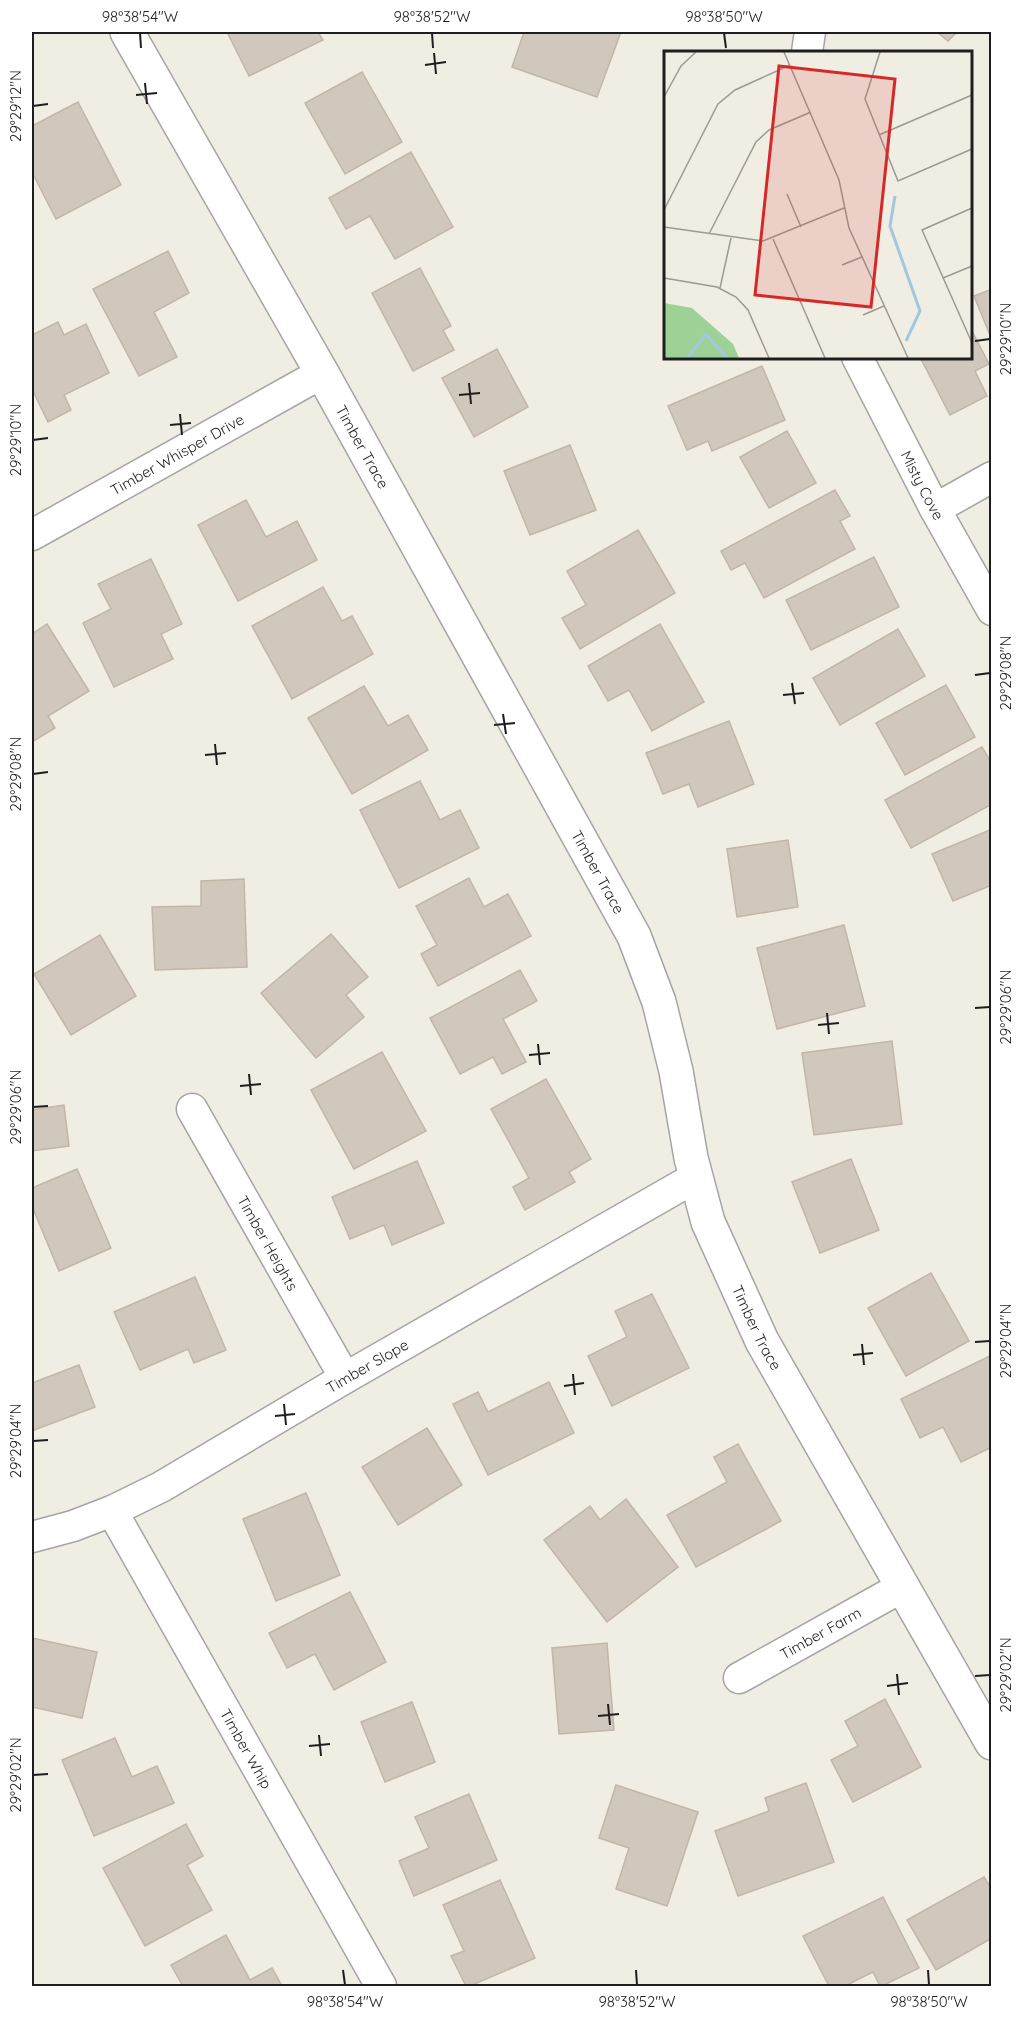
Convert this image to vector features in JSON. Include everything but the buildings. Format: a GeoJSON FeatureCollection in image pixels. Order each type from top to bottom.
{"type":"FeatureCollection","features":[{"type":"Feature","properties":{"kind":"street","name":"Timber Trace"},"geometry":{"type":"LineString","coordinates":[[127,32],[322,373],[634,936],[659,1002],[676,1071],[696,1177],[708,1222],[762,1341],[992,1743]]}},
{"type":"Feature","properties":{"kind":"street"},"geometry":{"type":"LineString","coordinates":[[807,51],[810,32]]}},
{"type":"Feature","properties":{"kind":"street","name":"Misty Cove"},"geometry":{"type":"LineString","coordinates":[[858,358],[935,509],[992,610]]}},
{"type":"Feature","properties":{"kind":"street","name":"Timber Whisper Drive"},"geometry":{"type":"LineString","coordinates":[[32,535],[322,373]]}},
{"type":"Feature","properties":{"kind":"street"},"geometry":{"type":"LineString","coordinates":[[935,509],[992,477]]}},
{"type":"Feature","properties":{"kind":"street","name":"Timber Heights"},"geometry":{"type":"LineString","coordinates":[[192,1109],[345,1378]]}},
{"type":"Feature","properties":{"kind":"street","name":"Timber Slope"},"geometry":{"type":"LineString","coordinates":[[32,1537],[112,1512],[161,1487],[345,1378],[696,1177]]}},
{"type":"Feature","properties":{"kind":"street","name":"Timber Whip"},"geometry":{"type":"LineString","coordinates":[[112,1512],[381,1986]]}},
{"type":"Feature","properties":{"kind":"street","name":"Timber Farm"},"geometry":{"type":"LineString","coordinates":[[739,1678],[902,1587]]}}]}
